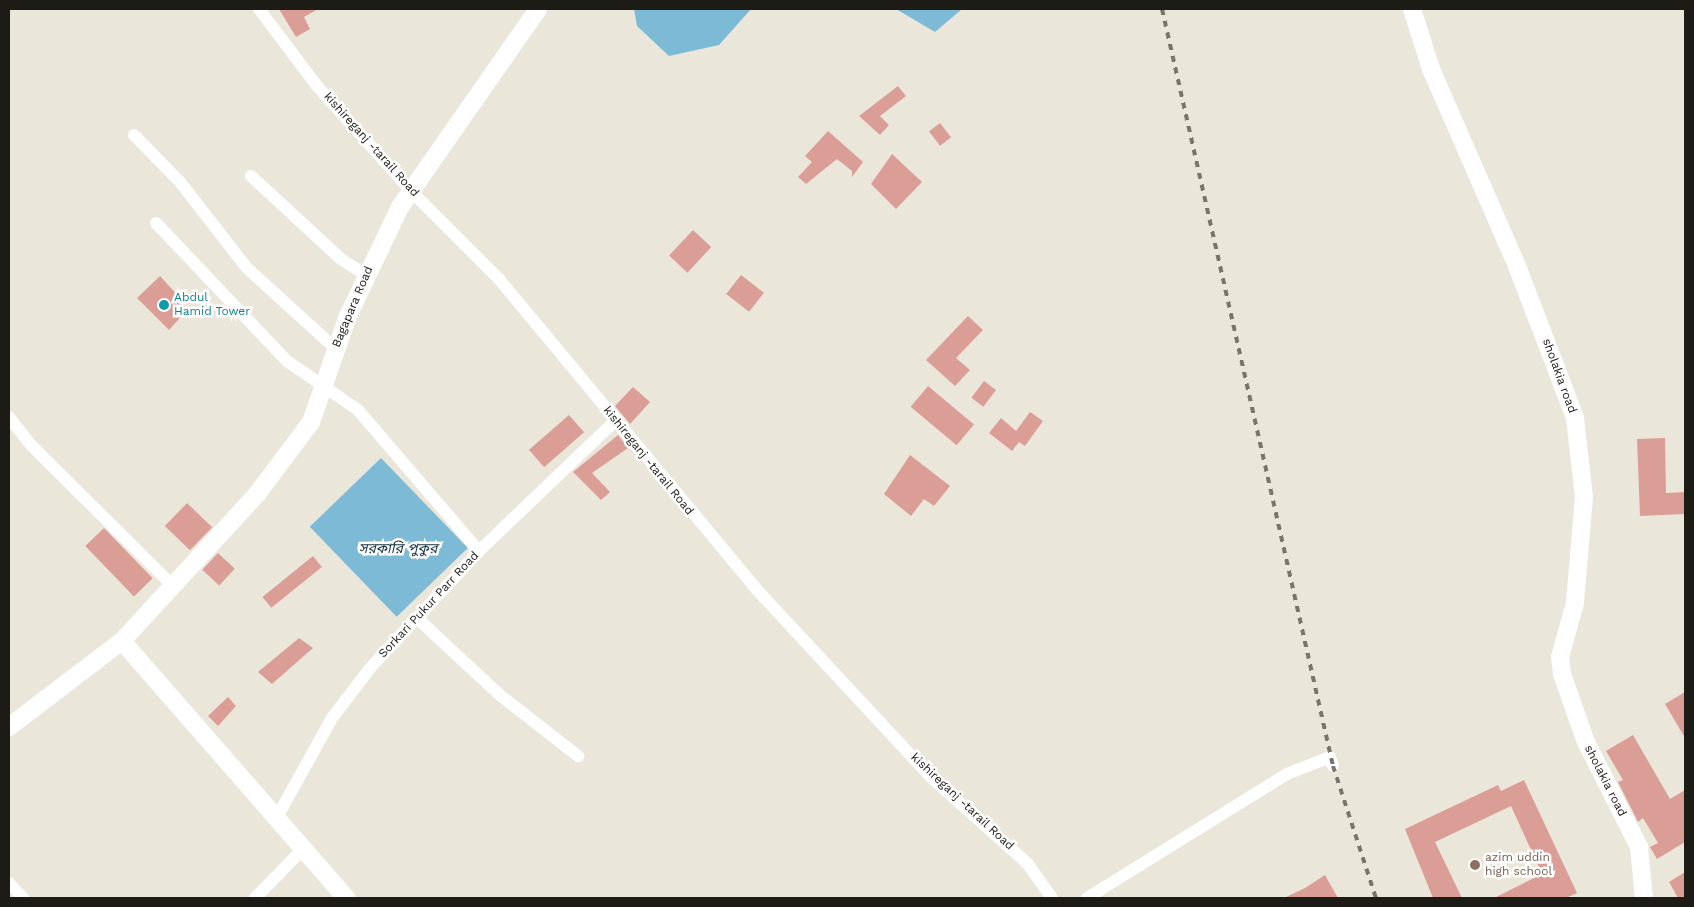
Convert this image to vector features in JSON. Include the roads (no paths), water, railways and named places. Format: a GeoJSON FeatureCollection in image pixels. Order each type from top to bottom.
{"type":"FeatureCollection","features":[{"type":"Feature","properties":{"kind":"street","name":"kishireganj -tarail Road"},"geometry":{"type":"LineString","coordinates":[[259,9],[317,86],[412,192],[499,279],[615,421],[759,592],[922,766],[1027,863],[1052,898]]}},
{"type":"Feature","properties":{"kind":"street","name":"Bagapara Road"},"geometry":{"type":"LineString","coordinates":[[9,727],[122,641],[275,474],[311,422],[325,391],[335,348],[366,275],[412,192],[538,9]]}},
{"type":"Feature","properties":{"kind":"street","name":"sholakia road"},"geometry":{"type":"LineString","coordinates":[[1412,9],[1431,69],[1517,266],[1575,418],[1584,496],[1575,603],[1560,657],[1562,674],[1586,742],[1639,847],[1644,898]]}},
{"type":"Feature","properties":{"kind":"street"},"geometry":{"type":"LineString","coordinates":[[134,135],[174,175],[247,268],[335,348]]}},
{"type":"Feature","properties":{"kind":"street"},"geometry":{"type":"LineString","coordinates":[[251,176],[342,259],[366,275]]}},
{"type":"Feature","properties":{"kind":"street"},"geometry":{"type":"LineString","coordinates":[[156,223],[286,361],[325,391],[358,410],[479,551]]}},
{"type":"Feature","properties":{"kind":"street"},"geometry":{"type":"LineString","coordinates":[[9,417],[31,445],[173,586]]}},
{"type":"Feature","properties":{"kind":"street","name":"Sorkari Pukur Parr Road"},"geometry":{"type":"LineString","coordinates":[[276,817],[332,718],[371,667],[479,551],[615,421]]}},
{"type":"Feature","properties":{"kind":"street"},"geometry":{"type":"LineString","coordinates":[[418,618],[501,696],[578,756]]}},
{"type":"Feature","properties":{"kind":"street"},"geometry":{"type":"LineString","coordinates":[[122,641],[346,898]]}},
{"type":"Feature","properties":{"kind":"street"},"geometry":{"type":"LineString","coordinates":[[1087,898],[1287,774],[1330,756],[1334,766]]}},
{"type":"Feature","properties":{"kind":"street"},"geometry":{"type":"LineString","coordinates":[[256,898],[304,848]]}},
{"type":"Feature","properties":{"kind":"street"},"geometry":{"type":"LineString","coordinates":[[9,883],[23,898]]}},
{"type":"Feature","properties":{"kind":"water"},"geometry":{"type":"Polygon","coordinates":[[[634,9],[751,9],[719,45],[669,56],[637,26],[634,9]]]}},
{"type":"Feature","properties":{"kind":"water"},"geometry":{"type":"Polygon","coordinates":[[[896,9],[962,9],[935,32],[896,9]]]}},
{"type":"Feature","properties":{"kind":"water","name":"সরকারি পুকুর"},"geometry":{"type":"Polygon","coordinates":[[[381,458],[468,548],[397,617],[310,527],[381,458]]]}},
{"type":"Feature","properties":{"kind":"railway"},"geometry":{"type":"LineString","coordinates":[[1162,9],[1333,766],[1376,898]]}},
{"type":"Feature","properties":{"kind":"place","name":"Abdul Hamid Tower"},"geometry":{"type":"Point","coordinates":[164,305]}},
{"type":"Feature","properties":{"kind":"place","name":"azim uddin high school"},"geometry":{"type":"Point","coordinates":[1475,865]}}]}
